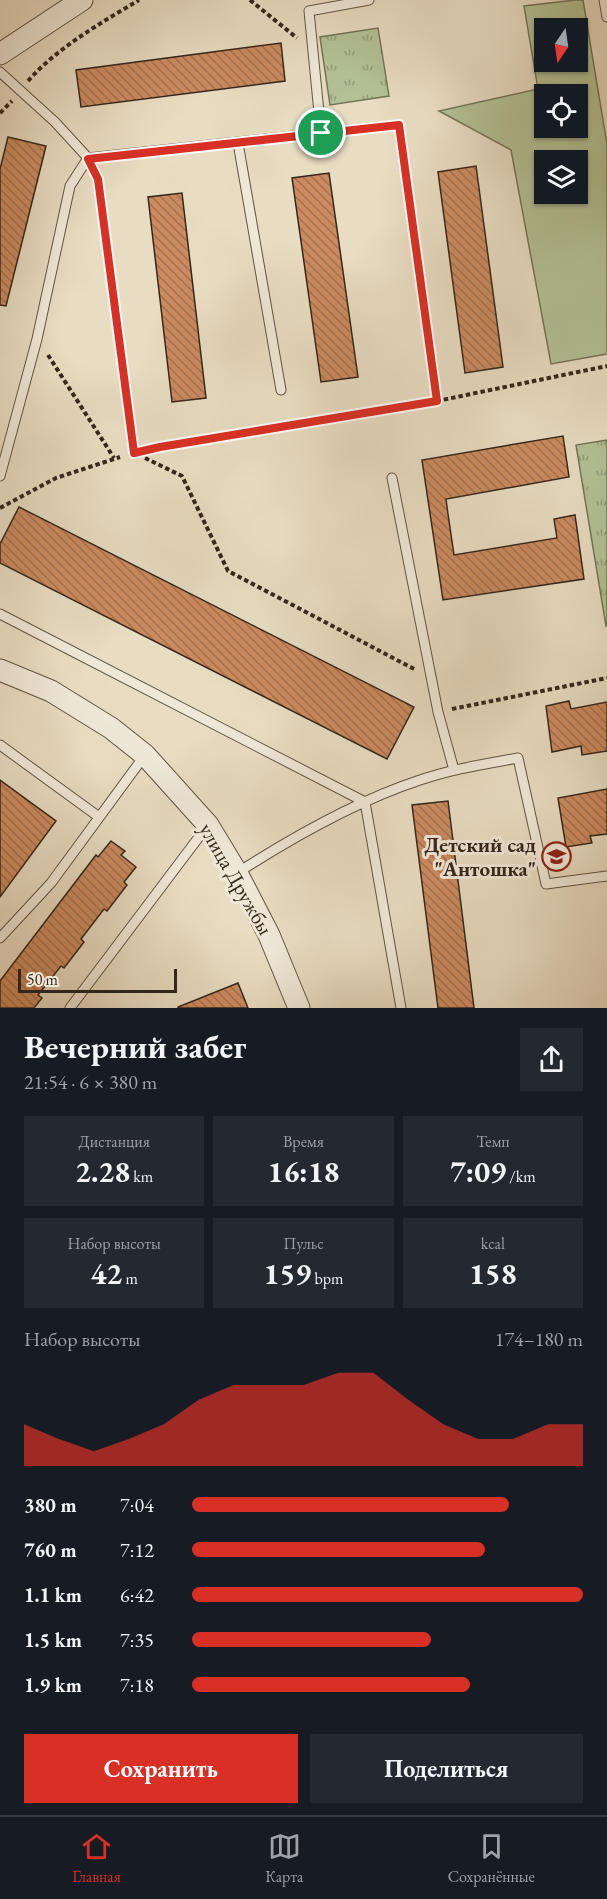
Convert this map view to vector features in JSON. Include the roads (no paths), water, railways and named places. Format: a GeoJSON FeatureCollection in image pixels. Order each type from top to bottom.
{"type":"FeatureCollection","features":[{"type":"Feature","properties":{"kind":"street"},"geometry":{"type":"LineString","coordinates":[[0,54],[82,0]]}},
{"type":"Feature","properties":{"kind":"street","name":"улица Дружбы"},"geometry":{"type":"LineString","coordinates":[[0,670],[51,691],[111,728],[145,755],[208,825],[237,873],[269,935],[299,1008]]}},
{"type":"Feature","properties":{"kind":"lane"},"geometry":{"type":"LineString","coordinates":[[321,133],[309,11],[369,0]]}},
{"type":"Feature","properties":{"kind":"lane"},"geometry":{"type":"LineString","coordinates":[[604,0],[607,18]]}},
{"type":"Feature","properties":{"kind":"lane"},"geometry":{"type":"LineString","coordinates":[[0,72],[55,123],[88,159],[98,179],[134,453]]}},
{"type":"Feature","properties":{"kind":"lane"},"geometry":{"type":"LineString","coordinates":[[0,476],[37,339],[70,186],[88,159],[399,125],[429,344]]}},
{"type":"Feature","properties":{"kind":"lane"},"geometry":{"type":"LineString","coordinates":[[238,142],[281,390]]}},
{"type":"Feature","properties":{"kind":"lane"},"geometry":{"type":"LineString","coordinates":[[392,478],[438,712],[454,770]]}},
{"type":"Feature","properties":{"kind":"lane"},"geometry":{"type":"LineString","coordinates":[[0,614],[365,802]]}},
{"type":"Feature","properties":{"kind":"lane"},"geometry":{"type":"LineString","coordinates":[[0,745],[99,818]]}},
{"type":"Feature","properties":{"kind":"lane"},"geometry":{"type":"LineString","coordinates":[[0,938],[51,883],[145,755]]}},
{"type":"Feature","properties":{"kind":"lane"},"geometry":{"type":"LineString","coordinates":[[237,873],[282,844],[365,802],[419,780],[454,770],[518,758],[546,884],[607,876]]}},
{"type":"Feature","properties":{"kind":"lane"},"geometry":{"type":"LineString","coordinates":[[365,802],[401,1008]]}},
{"type":"Feature","properties":{"kind":"lane"},"geometry":{"type":"LineString","coordinates":[[70,1008],[208,825]]}},
{"type":"Feature","properties":{"kind":"place","name":"Детский сад \"Антошка\""},"geometry":{"type":"Point","coordinates":[557,857]}}]}
